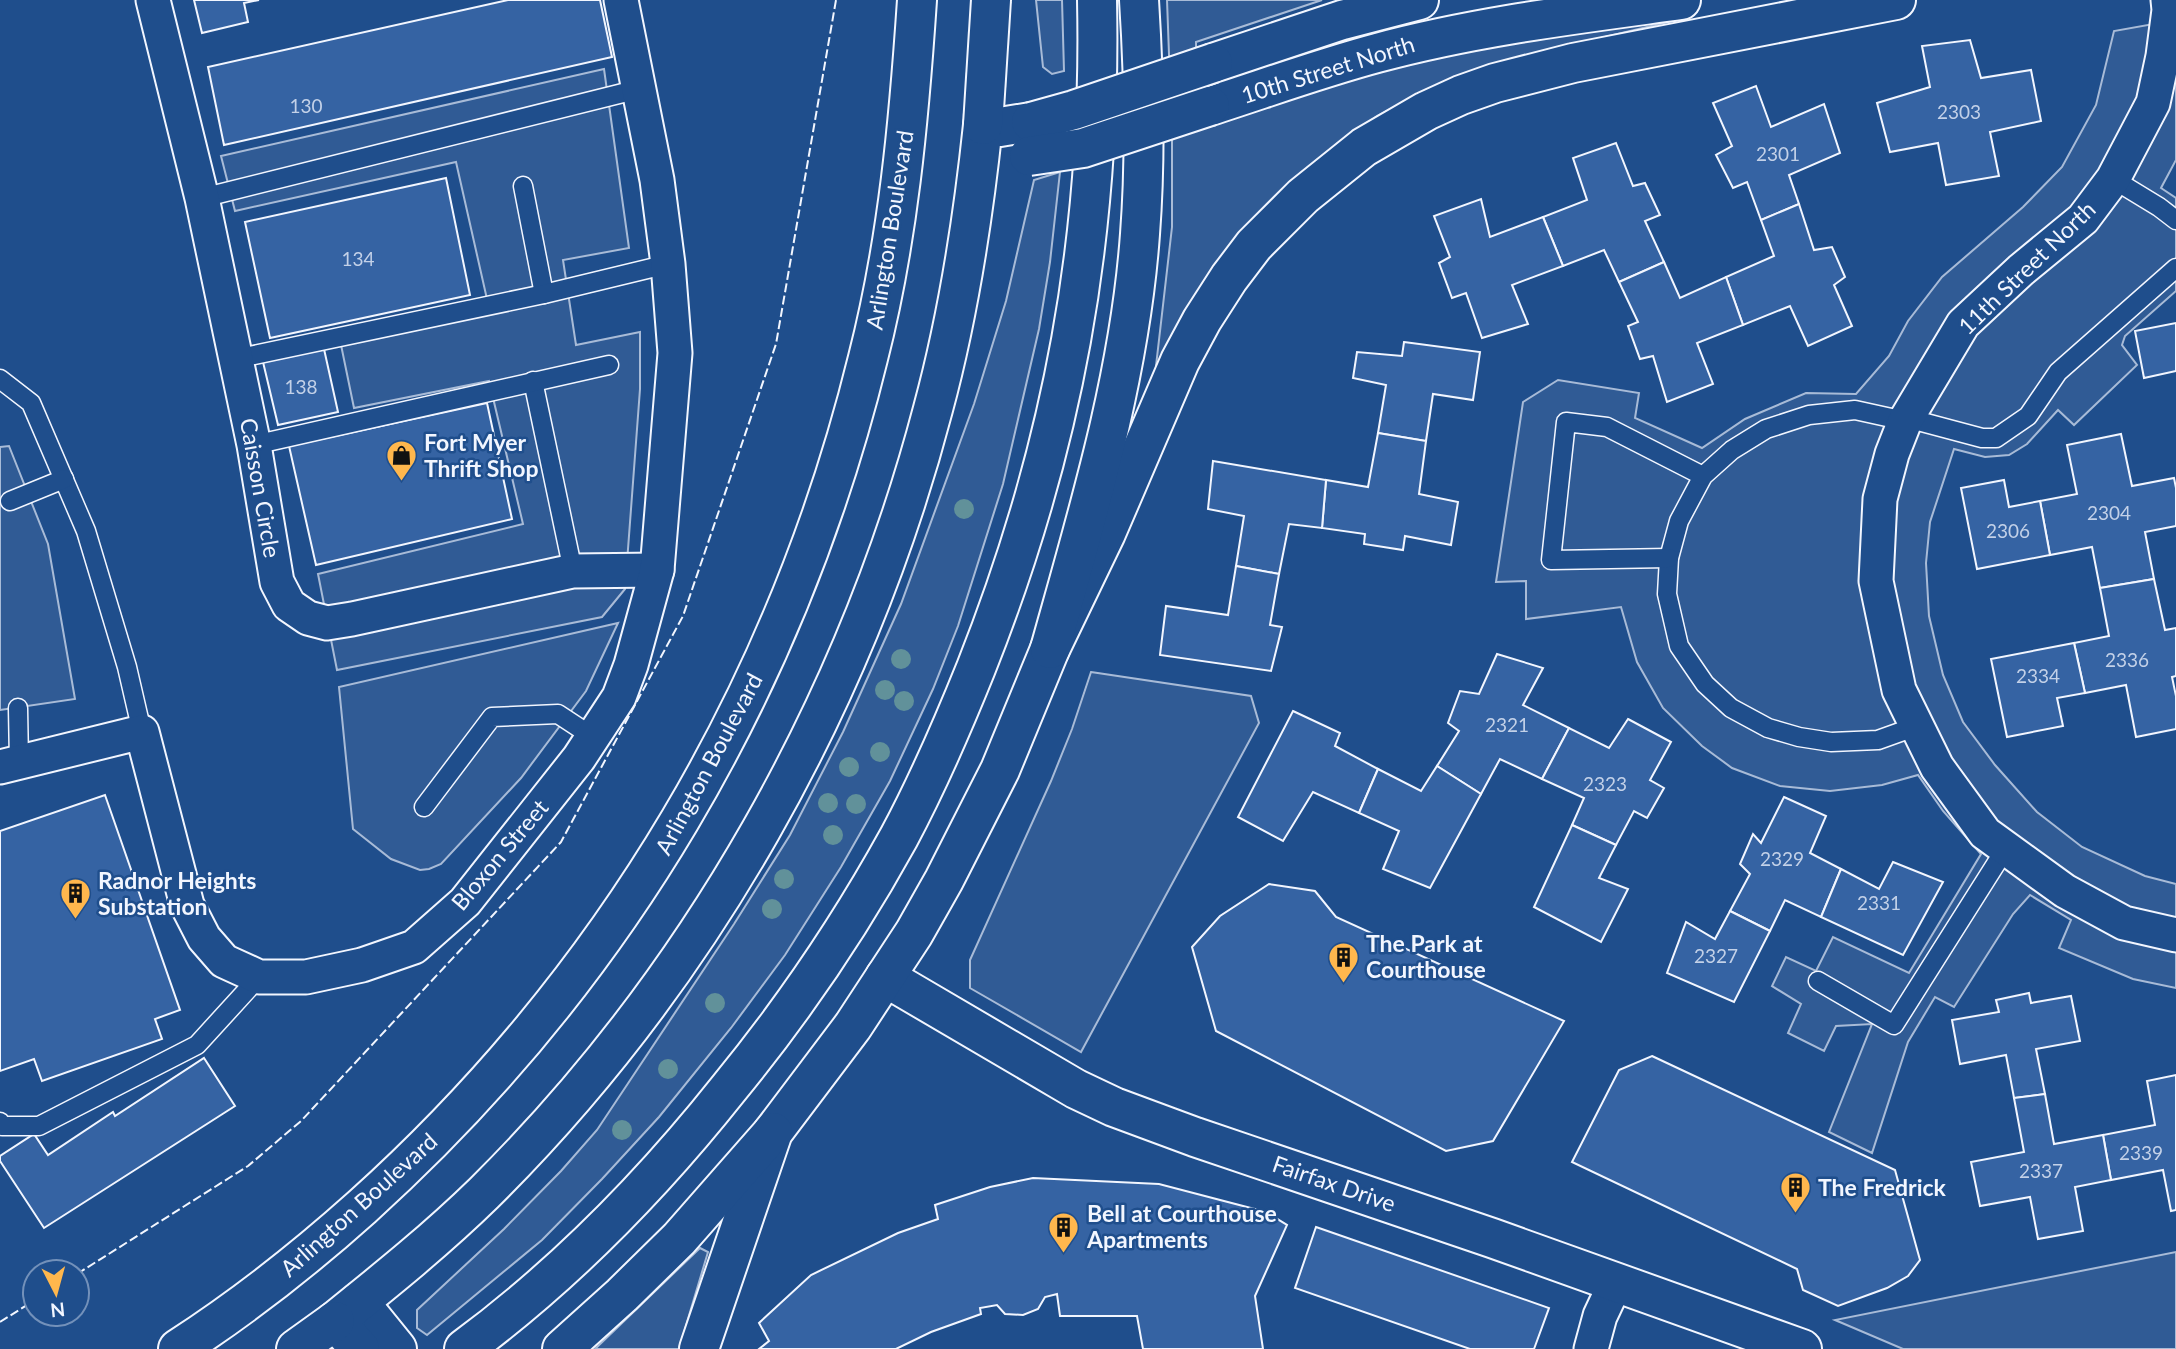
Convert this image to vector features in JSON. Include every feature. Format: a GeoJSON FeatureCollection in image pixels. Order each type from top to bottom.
{"type":"FeatureCollection","features":[{"type":"Feature","properties":{"kind":"main road","name":"Arlington Boulevard"},"geometry":{"type":"LineString","coordinates":[[178,1349],[239,1308],[292,1267],[387,1184],[444,1129],[531,1031],[588,960],[650,871],[691,802],[753,684],[810,553],[853,414],[869,356],[895,223],[911,88],[916,0]]}},
{"type":"Feature","properties":{"kind":"main road"},"geometry":{"type":"LineString","coordinates":[[296,1349],[366,1330],[417,1254],[485,1192],[600,1064],[671,971],[709,914],[798,762],[824,709],[877,582],[933,410],[961,279],[982,139],[991,0]]}},
{"type":"Feature","properties":{"kind":"main road"},"geometry":{"type":"LineString","coordinates":[[464,1349],[545,1284],[650,1182],[694,1132],[786,1014],[828,955],[900,835],[961,707],[1009,581],[1038,485],[1066,373],[1078,304],[1091,198],[1095,148],[1097,0]]}},
{"type":"Feature","properties":{"kind":"main road"},"geometry":{"type":"LineString","coordinates":[[1051,649],[1100,466],[1133,296],[1143,174],[1144,106],[1139,0]]}},
{"type":"Feature","properties":{"kind":"main road","name":"10th Street North"},"geometry":{"type":"LineString","coordinates":[[1030,139],[1074,110],[1342,20],[1419,0]]}},
{"type":"Feature","properties":{"kind":"main road","name":"10th Street North"},"geometry":{"type":"LineString","coordinates":[[982,139],[1000,127],[1030,139],[1083,148],[1376,53],[1537,20],[1681,0]]}},
{"type":"Feature","properties":{"kind":"main road"},"geometry":{"type":"LineString","coordinates":[[562,1349],[622,1295],[679,1238],[773,1132],[824,1067],[914,933],[1000,770],[1180,361],[1202,320],[1254,245],[1303,196],[1364,147],[1426,111],[1495,83],[1573,63],[1896,0]]}},
{"type":"Feature","properties":{"kind":"main road","name":"Fairfax Drive"},"geometry":{"type":"LineString","coordinates":[[885,977],[1076,1089],[1114,1107],[1802,1349]]}},
{"type":"Feature","properties":{"kind":"main road"},"geometry":{"type":"LineString","coordinates":[[699,1349],[773,1132]]}},
{"type":"Feature","properties":{"kind":"street","name":"Caisson Circle"},"geometry":{"type":"LineString","coordinates":[[153,0],[202,198],[254,445],[277,582],[289,605],[308,618],[327,623],[573,570],[657,570]]}},
{"type":"Feature","properties":{"kind":"street"},"geometry":{"type":"LineString","coordinates":[[621,0],[657,180],[668,264]]}},
{"type":"Feature","properties":{"kind":"street","name":"11th Street North"},"geometry":{"type":"LineString","coordinates":[[2168,0],[2163,56],[2153,103],[2113,180],[2083,219],[2021,270],[1963,324],[1906,419],[1892,454],[1880,499],[1876,581],[1899,690],[1937,767],[1985,833],[2065,891],[2124,923],[2176,934]]}},
{"type":"Feature","properties":{"kind":"street","name":"Bloxon Street"},"geometry":{"type":"LineString","coordinates":[[142,732],[187,905],[204,938],[224,961],[258,977],[306,977],[362,965],[414,947],[466,902],[579,758],[619,696],[631,665],[657,570],[675,353],[668,264]]}},
{"type":"Feature","properties":{"kind":"street"},"geometry":{"type":"LineString","coordinates":[[9,764],[142,732]]}},
{"type":"Feature","properties":{"kind":"street"},"geometry":{"type":"LineString","coordinates":[[1591,1349],[1600,1317],[1616,1282]]}},
{"type":"Feature","properties":{"kind":"lane"},"geometry":{"type":"LineString","coordinates":[[202,198],[639,89]]}},
{"type":"Feature","properties":{"kind":"lane"},"geometry":{"type":"LineString","coordinates":[[2113,180],[2176,220]]}},
{"type":"Feature","properties":{"kind":"lane"},"geometry":{"type":"LineString","coordinates":[[523,186],[544,294]]}},
{"type":"Feature","properties":{"kind":"lane"},"geometry":{"type":"LineString","coordinates":[[235,359],[544,294],[668,264]]}},
{"type":"Feature","properties":{"kind":"lane"},"geometry":{"type":"LineString","coordinates":[[1917,726],[1878,740],[1831,742],[1799,737],[1768,728],[1731,708],[1705,684],[1679,646],[1667,594],[1669,558],[1679,521],[1703,475],[1732,450],[1766,429],[1809,415],[1855,410],[1906,419],[1972,436],[1996,438],[2028,416],[2058,372],[2176,268]]}},
{"type":"Feature","properties":{"kind":"lane"},"geometry":{"type":"LineString","coordinates":[[254,445],[609,365]]}},
{"type":"Feature","properties":{"kind":"lane"},"geometry":{"type":"LineString","coordinates":[[0,379],[31,403],[86,531],[127,667],[142,732]]}},
{"type":"Feature","properties":{"kind":"lane"},"geometry":{"type":"LineString","coordinates":[[533,381],[573,570]]}},
{"type":"Feature","properties":{"kind":"lane"},"geometry":{"type":"LineString","coordinates":[[1669,558],[1551,560],[1566,422],[1607,427],[1703,475]]}},
{"type":"Feature","properties":{"kind":"lane"},"geometry":{"type":"LineString","coordinates":[[10,501],[64,479]]}},
{"type":"Feature","properties":{"kind":"lane"},"geometry":{"type":"LineString","coordinates":[[9,764],[18,708]]}},
{"type":"Feature","properties":{"kind":"lane"},"geometry":{"type":"LineString","coordinates":[[424,807],[492,717],[558,714],[593,737]]}},
{"type":"Feature","properties":{"kind":"lane"},"geometry":{"type":"LineString","coordinates":[[1818,981],[1894,1025],[2006,848]]}},
{"type":"Feature","properties":{"kind":"lane"},"geometry":{"type":"LineString","coordinates":[[0,1122],[2,1126],[39,1126],[197,1045],[258,977]]}},
{"type":"Feature","properties":{"kind":"shaded area"},"geometry":{"type":"Polygon","coordinates":[[[1036,0],[1062,0],[1064,71],[1052,74],[1043,67],[1036,0]]]}},
{"type":"Feature","properties":{"kind":"shaded area"},"geometry":{"type":"Polygon","coordinates":[[[1167,0],[1322,0],[1196,42],[1197,127],[1395,63],[1452,51],[1681,19],[1511,59],[1429,89],[1377,116],[1327,152],[1280,192],[1212,272],[1156,366],[1172,227],[1167,0]]]}},
{"type":"Feature","properties":{"kind":"shaded area"},"geometry":{"type":"Polygon","coordinates":[[[2176,20],[2176,160],[2161,188],[2176,198],[2176,291],[2125,336],[2122,345],[2137,365],[2074,425],[2058,410],[2027,444],[2009,455],[1985,457],[1954,449],[1930,522],[1926,563],[1929,616],[1943,675],[1963,722],[1995,765],[2037,812],[2082,847],[2145,876],[2176,884],[2176,988],[2133,979],[2059,948],[2071,920],[2030,895],[2013,914],[1954,1007],[1935,997],[1908,1042],[1872,1153],[1829,1132],[1872,1024],[1836,1026],[1824,1051],[1788,1033],[1801,1004],[1772,986],[1786,957],[1816,971],[1833,937],[1909,973],[1981,854],[1943,811],[1918,775],[1882,785],[1830,791],[1780,786],[1732,768],[1702,746],[1663,708],[1637,662],[1621,607],[1526,619],[1526,581],[1496,582],[1523,402],[1558,380],[1639,393],[1635,418],[1702,448],[1745,419],[1806,393],[1856,394],[1889,356],[1908,321],[1942,277],[2023,207],[2062,167],[2096,105],[2114,31],[2176,20]]]}},
{"type":"Feature","properties":{"kind":"shaded area"},"geometry":{"type":"Polygon","coordinates":[[[604,69],[629,248],[563,260],[576,345],[640,332],[640,389],[625,589],[602,617],[337,670],[318,574],[523,524],[489,381],[354,408],[340,340],[489,308],[456,162],[235,211],[221,156],[604,69]]]}},
{"type":"Feature","properties":{"kind":"shaded area"},"geometry":{"type":"Polygon","coordinates":[[[1060,172],[1039,329],[1003,484],[958,626],[933,689],[890,781],[841,867],[785,955],[731,1028],[659,1117],[542,1240],[427,1335],[417,1328],[417,1310],[504,1229],[597,1130],[790,835],[843,732],[901,604],[974,404],[1006,301],[1034,180],[1060,172]]]}},
{"type":"Feature","properties":{"kind":"shaded area"},"geometry":{"type":"Polygon","coordinates":[[[9,446],[48,544],[75,699],[0,710],[0,447],[9,446]]]}},
{"type":"Feature","properties":{"kind":"shaded area"},"geometry":{"type":"Polygon","coordinates":[[[618,623],[586,691],[521,778],[441,864],[420,870],[391,859],[353,829],[339,687],[618,623]]]}},
{"type":"Feature","properties":{"kind":"shaded area"},"geometry":{"type":"Polygon","coordinates":[[[1091,672],[1251,696],[1259,723],[1081,1052],[970,988],[970,960],[1051,781],[1091,672]]]}},
{"type":"Feature","properties":{"kind":"shaded area"},"geometry":{"type":"Polygon","coordinates":[[[700,1248],[708,1252],[679,1349],[595,1349],[700,1248]]]}},
{"type":"Feature","properties":{"kind":"shaded area"},"geometry":{"type":"Polygon","coordinates":[[[2176,1252],[2176,1349],[1903,1349],[1835,1320],[2176,1252]]]}},
{"type":"Feature","properties":{"kind":"building"},"geometry":{"type":"Polygon","coordinates":[[[194,0],[259,0],[244,3],[248,22],[202,33],[194,0]]]}},
{"type":"Feature","properties":{"kind":"building"},"geometry":{"type":"Polygon","coordinates":[[[508,0],[600,0],[612,57],[224,145],[208,67],[508,0]]]}},
{"type":"Feature","properties":{"kind":"building"},"geometry":{"type":"Polygon","coordinates":[[[1970,40],[1981,78],[2031,70],[2041,121],[1990,132],[1999,176],[1946,185],[1938,143],[1890,152],[1877,103],[1930,87],[1922,46],[1970,40]]]}},
{"type":"Feature","properties":{"kind":"building"},"geometry":{"type":"Polygon","coordinates":[[[1756,86],[1771,127],[1824,104],[1840,153],[1789,175],[1799,204],[1761,220],[1747,182],[1733,188],[1716,155],[1732,146],[1713,103],[1756,86]]]}},
{"type":"Feature","properties":{"kind":"building"},"geometry":{"type":"Polygon","coordinates":[[[1616,143],[1633,186],[1645,183],[1660,215],[1645,221],[1664,262],[1619,282],[1604,250],[1563,266],[1543,217],[1587,200],[1573,158],[1616,143]]]}},
{"type":"Feature","properties":{"kind":"building"},"geometry":{"type":"Polygon","coordinates":[[[446,178],[470,295],[270,338],[245,222],[446,178]]]}},
{"type":"Feature","properties":{"kind":"building"},"geometry":{"type":"Polygon","coordinates":[[[1481,199],[1490,237],[1543,217],[1563,266],[1512,285],[1528,324],[1482,338],[1466,293],[1452,298],[1439,263],[1450,257],[1434,216],[1481,199]]]}},
{"type":"Feature","properties":{"kind":"building"},"geometry":{"type":"Polygon","coordinates":[[[1799,204],[1814,250],[1832,247],[1845,277],[1834,285],[1852,326],[1808,346],[1790,306],[1743,325],[1726,277],[1774,256],[1761,220],[1799,204]]]}},
{"type":"Feature","properties":{"kind":"building"},"geometry":{"type":"Polygon","coordinates":[[[1664,262],[1680,298],[1726,277],[1743,325],[1697,343],[1713,384],[1667,402],[1653,356],[1640,359],[1628,326],[1638,322],[1619,282],[1664,262]]]}},
{"type":"Feature","properties":{"kind":"building"},"geometry":{"type":"Polygon","coordinates":[[[2176,323],[2176,371],[2144,378],[2135,331],[2176,323]]]}},
{"type":"Feature","properties":{"kind":"building"},"geometry":{"type":"Polygon","coordinates":[[[1404,342],[1480,352],[1473,400],[1433,394],[1426,441],[1378,433],[1386,385],[1353,378],[1357,352],[1402,356],[1404,342]]]}},
{"type":"Feature","properties":{"kind":"building"},"geometry":{"type":"Polygon","coordinates":[[[324,349],[338,412],[278,425],[263,362],[324,349]]]}},
{"type":"Feature","properties":{"kind":"building","name":"Fort Myer Thrift Shop"},"geometry":{"type":"Polygon","coordinates":[[[487,403],[512,519],[316,565],[289,446],[487,403]]]}},
{"type":"Feature","properties":{"kind":"building"},"geometry":{"type":"Polygon","coordinates":[[[1378,433],[1426,441],[1419,494],[1458,502],[1451,545],[1405,536],[1403,550],[1364,544],[1365,534],[1322,528],[1326,480],[1368,487],[1378,433]]]}},
{"type":"Feature","properties":{"kind":"building"},"geometry":{"type":"Polygon","coordinates":[[[2121,434],[2132,486],[2174,478],[2176,526],[2145,532],[2154,579],[2100,588],[2092,547],[2050,555],[2040,501],[2077,494],[2067,445],[2121,434]]]}},
{"type":"Feature","properties":{"kind":"building"},"geometry":{"type":"Polygon","coordinates":[[[1213,461],[1326,480],[1322,528],[1289,524],[1279,574],[1236,566],[1244,516],[1208,509],[1213,461]]]}},
{"type":"Feature","properties":{"kind":"building"},"geometry":{"type":"Polygon","coordinates":[[[2004,480],[2009,507],[2040,501],[2050,555],[1977,569],[1961,488],[2004,480]]]}},
{"type":"Feature","properties":{"kind":"building"},"geometry":{"type":"Polygon","coordinates":[[[1236,566],[1279,574],[1270,625],[1282,627],[1271,671],[1160,655],[1166,606],[1228,615],[1236,566]]]}},
{"type":"Feature","properties":{"kind":"building"},"geometry":{"type":"Polygon","coordinates":[[[2154,579],[2165,630],[2176,628],[2176,676],[2172,677],[2176,696],[2176,729],[2136,737],[2126,685],[2085,693],[2074,643],[2109,636],[2100,588],[2154,579]]]}},
{"type":"Feature","properties":{"kind":"building"},"geometry":{"type":"Polygon","coordinates":[[[2074,643],[2085,693],[2057,698],[2063,726],[2007,737],[1991,659],[2074,643]]]}},
{"type":"Feature","properties":{"kind":"building"},"geometry":{"type":"Polygon","coordinates":[[[1497,654],[1543,668],[1523,705],[1569,728],[1542,779],[1500,759],[1481,794],[1437,766],[1459,731],[1448,723],[1460,691],[1479,694],[1497,654]]]}},
{"type":"Feature","properties":{"kind":"building"},"geometry":{"type":"Polygon","coordinates":[[[1293,711],[1340,733],[1335,746],[1378,769],[1359,813],[1313,792],[1283,841],[1238,817],[1293,711]]]}},
{"type":"Feature","properties":{"kind":"building"},"geometry":{"type":"Polygon","coordinates":[[[1628,719],[1671,742],[1650,780],[1664,788],[1647,818],[1634,811],[1616,845],[1572,825],[1584,798],[1542,779],[1569,728],[1609,748],[1628,719]]]}},
{"type":"Feature","properties":{"kind":"building"},"geometry":{"type":"Polygon","coordinates":[[[1437,766],[1481,794],[1430,888],[1383,869],[1399,831],[1359,813],[1378,769],[1421,791],[1437,766]]]}},
{"type":"Feature","properties":{"kind":"building","name":"Radnor Heights Substation"},"geometry":{"type":"Polygon","coordinates":[[[105,795],[180,1010],[155,1019],[162,1039],[42,1081],[34,1059],[0,1071],[0,831],[105,795]]]}},
{"type":"Feature","properties":{"kind":"building"},"geometry":{"type":"Polygon","coordinates":[[[1784,797],[1826,816],[1810,853],[1841,869],[1821,917],[1785,900],[1770,931],[1730,911],[1750,874],[1740,864],[1753,834],[1761,843],[1784,797]]]}},
{"type":"Feature","properties":{"kind":"building"},"geometry":{"type":"Polygon","coordinates":[[[1572,825],[1616,845],[1599,878],[1628,889],[1601,942],[1534,907],[1572,825]]]}},
{"type":"Feature","properties":{"kind":"building"},"geometry":{"type":"Polygon","coordinates":[[[1893,862],[1943,882],[1903,955],[1821,917],[1841,869],[1879,889],[1893,862]]]}},
{"type":"Feature","properties":{"kind":"building","name":"The Park at Courthouse"},"geometry":{"type":"Polygon","coordinates":[[[1269,884],[1315,891],[1336,917],[1564,1021],[1493,1141],[1446,1151],[1216,1031],[1192,947],[1220,916],[1269,884]]]}},
{"type":"Feature","properties":{"kind":"building"},"geometry":{"type":"Polygon","coordinates":[[[1730,911],[1770,931],[1734,1002],[1667,973],[1686,922],[1715,939],[1730,911]]]}},
{"type":"Feature","properties":{"kind":"building"},"geometry":{"type":"Polygon","coordinates":[[[2029,993],[2031,1003],[2071,996],[2080,1041],[2036,1049],[2045,1094],[2014,1098],[2006,1055],[1960,1064],[1952,1020],[1999,1012],[1996,1000],[2029,993]]]}},
{"type":"Feature","properties":{"kind":"building","name":"The Fredrick"},"geometry":{"type":"Polygon","coordinates":[[[1652,1056],[1895,1170],[1920,1260],[1908,1276],[1887,1288],[1838,1306],[1803,1290],[1797,1269],[1572,1162],[1619,1070],[1652,1056]]]}},
{"type":"Feature","properties":{"kind":"building"},"geometry":{"type":"Polygon","coordinates":[[[204,1058],[235,1106],[44,1228],[0,1161],[0,1156],[34,1134],[48,1155],[113,1112],[115,1116],[204,1058]]]}},
{"type":"Feature","properties":{"kind":"building"},"geometry":{"type":"Polygon","coordinates":[[[2176,1075],[2176,1210],[2171,1211],[2163,1170],[2111,1180],[2103,1135],[2155,1125],[2147,1081],[2176,1075]]]}},
{"type":"Feature","properties":{"kind":"building"},"geometry":{"type":"Polygon","coordinates":[[[2045,1094],[2054,1144],[2103,1135],[2111,1180],[2075,1187],[2083,1231],[2038,1239],[2030,1197],[1980,1206],[1971,1162],[2024,1152],[2014,1098],[2045,1094]]]}},
{"type":"Feature","properties":{"kind":"building","name":"Bell at Courthouse Apartments"},"geometry":{"type":"Polygon","coordinates":[[[1033,1178],[1159,1184],[1266,1212],[1287,1225],[1255,1296],[1263,1349],[1143,1349],[1137,1316],[1060,1316],[1057,1294],[1045,1297],[1038,1309],[1023,1315],[1005,1314],[997,1305],[980,1308],[981,1314],[931,1332],[896,1349],[759,1349],[769,1341],[759,1323],[811,1275],[898,1233],[938,1219],[935,1205],[990,1187],[1033,1178]]]}},
{"type":"Feature","properties":{"kind":"building"},"geometry":{"type":"Polygon","coordinates":[[[1316,1227],[1549,1308],[1534,1349],[1470,1349],[1295,1288],[1316,1227]]]}},
{"type":"Feature","properties":{"kind":"fence"},"geometry":{"type":"LineString","coordinates":[[91,1265],[248,1166],[301,1121],[561,842],[683,616],[776,344],[836,0]]}},
{"type":"Feature","properties":{"kind":"fence"},"geometry":{"type":"LineString","coordinates":[[0,1322],[21,1309]]}},
{"type":"Feature","properties":{"kind":"place","name":"Fort Myer Thrift Shop"},"geometry":{"type":"Point","coordinates":[401,483]}},
{"type":"Feature","properties":{"kind":"place","name":"Radnor Heights Substation"},"geometry":{"type":"Point","coordinates":[75,921]}},
{"type":"Feature","properties":{"kind":"place","name":"The Park at Courthouse"},"geometry":{"type":"Point","coordinates":[1343,984]}},
{"type":"Feature","properties":{"kind":"place","name":"The Fredrick"},"geometry":{"type":"Point","coordinates":[1795,1215]}},
{"type":"Feature","properties":{"kind":"place","name":"Bell at Courthouse Apartments"},"geometry":{"type":"Point","coordinates":[1064,1254]}}]}
